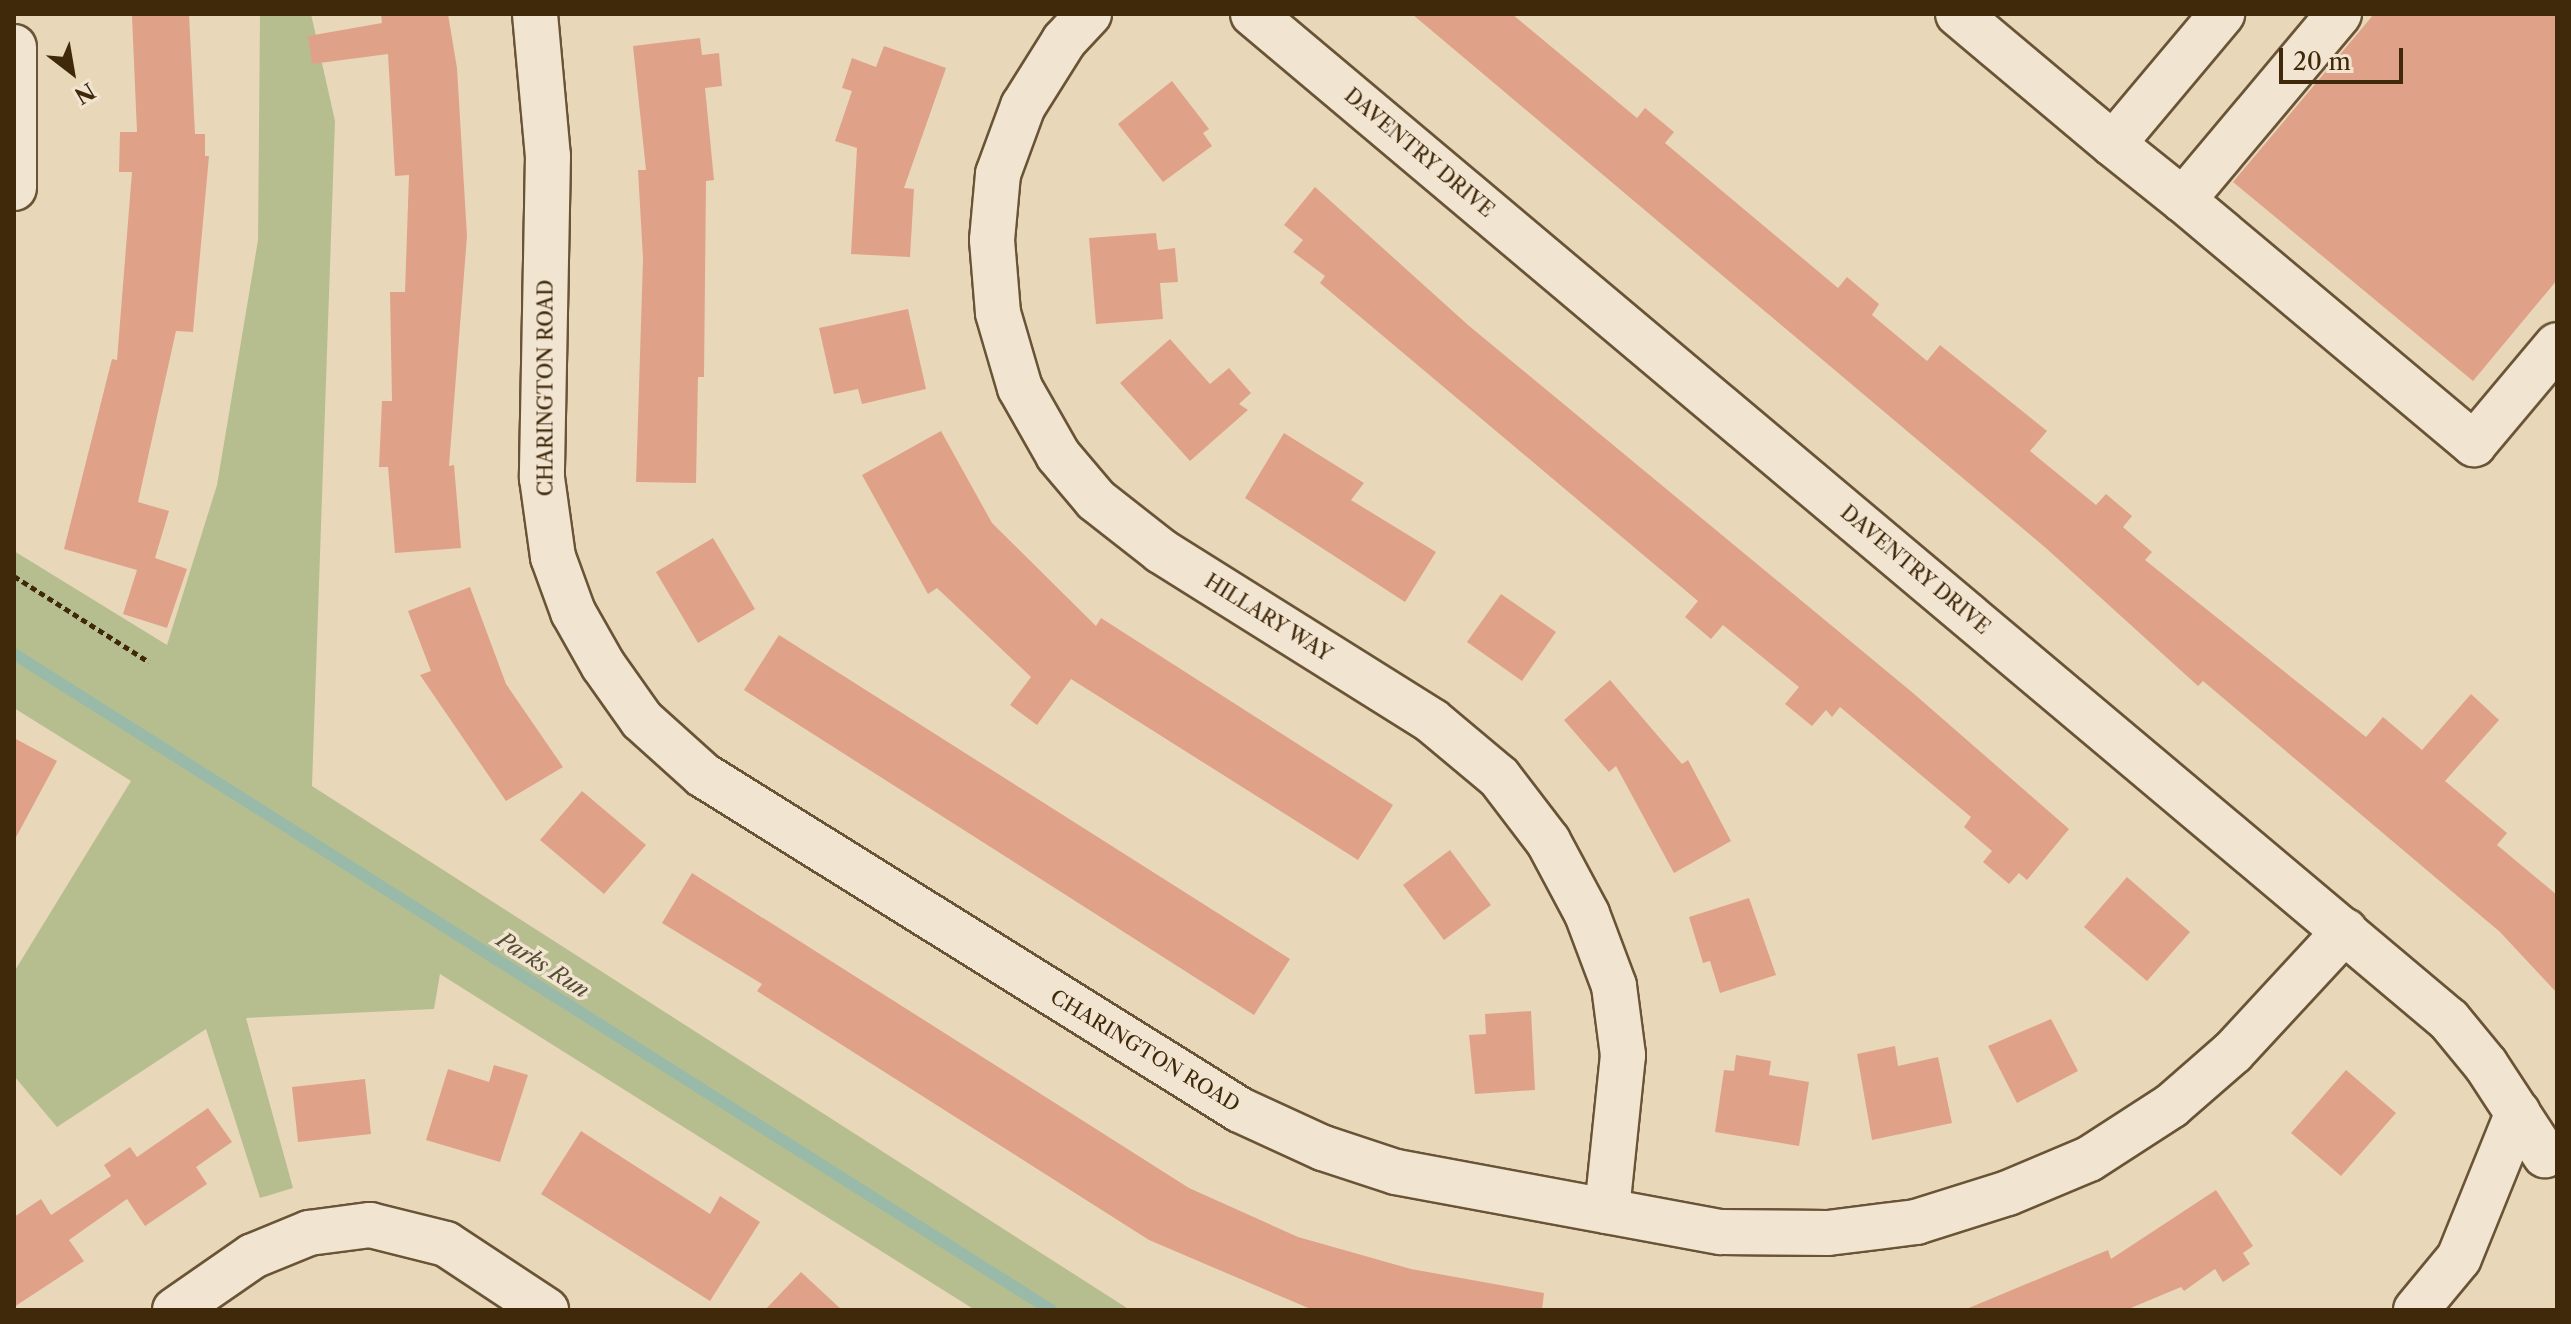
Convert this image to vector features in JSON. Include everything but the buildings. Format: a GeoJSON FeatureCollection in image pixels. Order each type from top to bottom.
{"type":"FeatureCollection","features":[{"type":"Feature","properties":{"kind":"street","name":"CHARINGTON ROAD"},"geometry":{"type":"LineString","coordinates":[[535,14],[548,156],[542,478],[553,557],[573,612],[642,720],[703,775],[1240,1110],[1323,1148],[1396,1172],[1721,1232],[1828,1233],[1916,1222],[2008,1193],[2089,1159],[2171,1106],[2233,1052],[2345,931]]}},
{"type":"Feature","properties":{"kind":"street","name":"HILLARY WAY"},"geometry":{"type":"LineString","coordinates":[[1089,14],[1064,41],[1023,106],[998,174],[992,240],[998,313],[1020,388],[1058,455],[1096,500],[1161,551],[1432,721],[1499,777],[1548,841],[1587,914],[1614,986],[1623,1055],[1607,1211]]}},
{"type":"Feature","properties":{"kind":"street","name":"DAVENTRY DRIVE"},"geometry":{"type":"LineString","coordinates":[[1253,14],[2449,1020],[2518,1112],[2545,1155]]}},
{"type":"Feature","properties":{"kind":"street"},"geometry":{"type":"LineString","coordinates":[[1958,14],[2474,444],[2557,345]]}},
{"type":"Feature","properties":{"kind":"street"},"geometry":{"type":"LineString","coordinates":[[2113,144],[2222,14]]}},
{"type":"Feature","properties":{"kind":"street"},"geometry":{"type":"LineString","coordinates":[[2183,200],[2339,14]]}},
{"type":"Feature","properties":{"kind":"street"},"geometry":{"type":"LineString","coordinates":[[14,47],[14,188]]}},
{"type":"Feature","properties":{"kind":"street"},"geometry":{"type":"LineString","coordinates":[[2416,1310],[2459,1258],[2518,1112]]}},
{"type":"Feature","properties":{"kind":"street"},"geometry":{"type":"LineString","coordinates":[[175,1310],[253,1256],[309,1233],[370,1225],[446,1244],[546,1310]]}},
{"type":"Feature","properties":{"kind":"path"},"geometry":{"type":"LineString","coordinates":[[14,576],[149,662]]}},
{"type":"Feature","properties":{"kind":"green space"},"geometry":{"type":"Polygon","coordinates":[[[260,14],[311,14],[335,121],[312,786],[1130,1310],[975,1310],[440,974],[434,1009],[246,1018],[293,1188],[260,1198],[206,1029],[57,1127],[14,1076],[14,972],[131,781],[14,708],[14,551],[167,645],[217,485],[258,240],[260,14]]]}},
{"type":"Feature","properties":{"kind":"waterway","name":"Parks Run"},"geometry":{"type":"LineString","coordinates":[[14,654],[1051,1310]]}}]}
